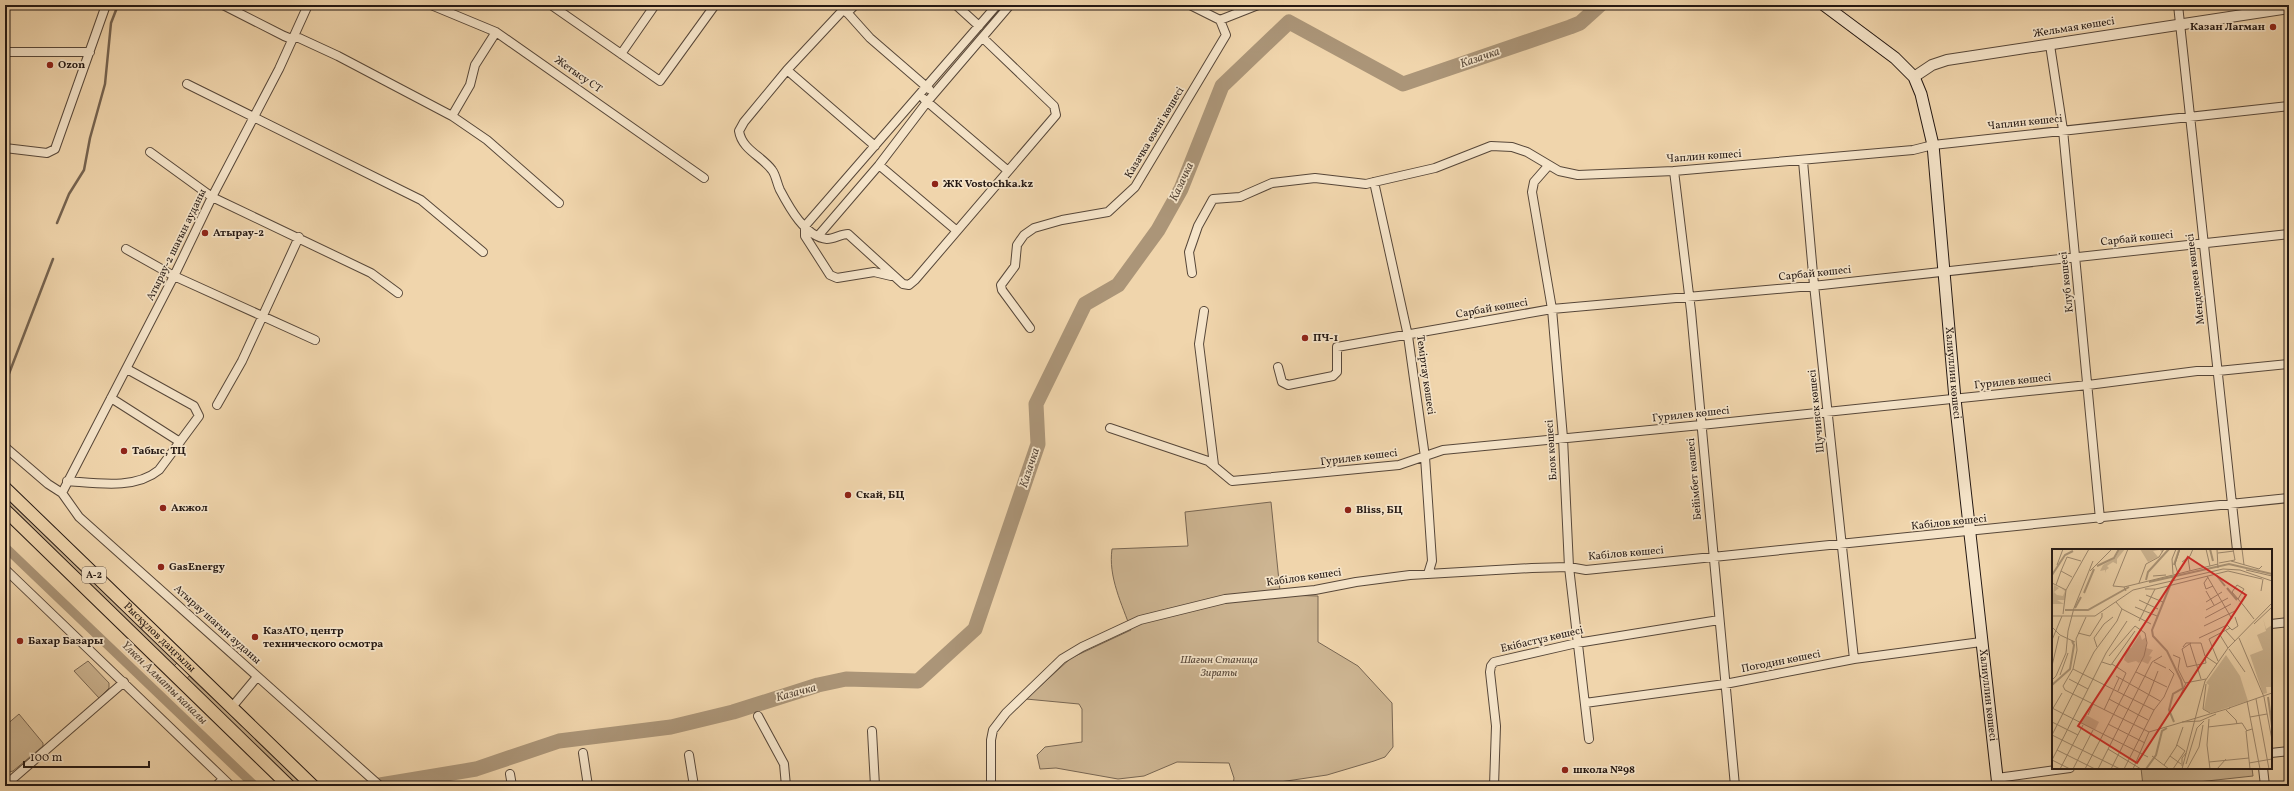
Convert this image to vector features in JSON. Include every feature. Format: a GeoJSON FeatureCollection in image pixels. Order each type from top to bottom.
{"type":"FeatureCollection","features":[{"type":"Feature","properties":{"kind":"main road","name":"Халиуллин көшесі"},"geometry":{"type":"LineString","coordinates":[[1824,5],[1895,58],[1914,76],[1921,94],[1933,144],[1955,399],[1981,642],[1998,782]]}},
{"type":"Feature","properties":{"kind":"main road","name":"Рысқұлов даңғылы"},"geometry":{"type":"LineString","coordinates":[[5,488],[313,786]]}},
{"type":"Feature","properties":{"kind":"main road","name":"Рысқұлов даңғылы"},"geometry":{"type":"LineString","coordinates":[[5,510],[289,786]]}},
{"type":"Feature","properties":{"kind":"main road"},"geometry":{"type":"LineString","coordinates":[[172,673],[183,661]]}},
{"type":"Feature","properties":{"kind":"street"},"geometry":{"type":"LineString","coordinates":[[5,148],[48,153],[55,149],[106,5]]}},
{"type":"Feature","properties":{"kind":"street"},"geometry":{"type":"LineString","coordinates":[[223,5],[284,36],[299,38],[338,56],[452,116],[487,140],[559,203]]}},
{"type":"Feature","properties":{"kind":"street","name":"Атырау-2 шағын ауданы"},"geometry":{"type":"LineString","coordinates":[[62,493],[127,370],[212,197],[294,38],[308,5]]}},
{"type":"Feature","properties":{"kind":"street","name":"Жетысу СТ"},"geometry":{"type":"LineString","coordinates":[[431,5],[496,32],[704,178]]}},
{"type":"Feature","properties":{"kind":"street"},"geometry":{"type":"LineString","coordinates":[[552,5],[660,81],[715,5]]}},
{"type":"Feature","properties":{"kind":"street"},"geometry":{"type":"LineString","coordinates":[[621,54],[655,5]]}},
{"type":"Feature","properties":{"kind":"street"},"geometry":{"type":"LineString","coordinates":[[855,5],[845,9],[787,70],[739,132],[740,137],[751,152],[773,170],[779,189],[805,226],[818,236],[829,239],[848,234],[903,284],[909,285],[1056,115],[1056,110],[983,38]]}},
{"type":"Feature","properties":{"kind":"street"},"geometry":{"type":"LineString","coordinates":[[956,5],[979,26]]}},
{"type":"Feature","properties":{"kind":"street"},"geometry":{"type":"LineString","coordinates":[[894,277],[874,272],[837,278],[830,275],[805,236],[805,226],[997,5]]}},
{"type":"Feature","properties":{"kind":"street"},"geometry":{"type":"LineString","coordinates":[[818,236],[879,165],[927,102],[1010,5]]}},
{"type":"Feature","properties":{"kind":"street"},"geometry":{"type":"LineString","coordinates":[[1190,5],[1220,20],[1258,5]]}},
{"type":"Feature","properties":{"kind":"street","name":"Менделеев көшесі"},"geometry":{"type":"LineString","coordinates":[[2178,5],[2236,549]]}},
{"type":"Feature","properties":{"kind":"street","name":"Жельмая көшесі"},"geometry":{"type":"LineString","coordinates":[[1914,76],[1932,65],[1946,60],[2181,23],[2289,8]]}},
{"type":"Feature","properties":{"kind":"street"},"geometry":{"type":"LineString","coordinates":[[845,9],[870,38],[935,93]]}},
{"type":"Feature","properties":{"kind":"street","name":"Казачка өзені көшесі"},"geometry":{"type":"LineString","coordinates":[[1030,328],[1002,290],[1001,285],[1015,266],[1017,245],[1024,235],[1034,228],[1062,220],[1108,212],[1135,187],[1226,35],[1220,20]]}},
{"type":"Feature","properties":{"kind":"street"},"geometry":{"type":"LineString","coordinates":[[452,116],[470,85],[475,65],[496,32]]}},
{"type":"Feature","properties":{"kind":"street","name":"Клуб көшесі"},"geometry":{"type":"LineString","coordinates":[[2050,44],[2063,130],[2100,519]]}},
{"type":"Feature","properties":{"kind":"street"},"geometry":{"type":"LineString","coordinates":[[5,52],[90,52]]}},
{"type":"Feature","properties":{"kind":"street"},"geometry":{"type":"LineString","coordinates":[[787,70],[875,146]]}},
{"type":"Feature","properties":{"kind":"street"},"geometry":{"type":"LineString","coordinates":[[187,84],[421,200],[483,252]]}},
{"type":"Feature","properties":{"kind":"street"},"geometry":{"type":"LineString","coordinates":[[919,94],[1007,170]]}},
{"type":"Feature","properties":{"kind":"street","name":"Чаплин көшесі"},"geometry":{"type":"LineString","coordinates":[[1192,273],[1189,252],[1198,226],[1212,199],[1240,197],[1272,183],[1315,178],[1366,184],[1434,168],[1491,146],[1512,147],[1527,152],[1548,166],[1559,171],[1578,175],[1674,171],[1803,161],[1913,150],[1933,144],[2289,106]]}},
{"type":"Feature","properties":{"kind":"street"},"geometry":{"type":"LineString","coordinates":[[150,152],[212,197],[299,237],[371,273],[398,293]]}},
{"type":"Feature","properties":{"kind":"street","name":"Щучинск көшесі"},"geometry":{"type":"LineString","coordinates":[[1803,161],[1814,285],[1854,659]]}},
{"type":"Feature","properties":{"kind":"street"},"geometry":{"type":"LineString","coordinates":[[879,165],[957,231]]}},
{"type":"Feature","properties":{"kind":"street","name":"Блок көшесі"},"geometry":{"type":"LineString","coordinates":[[1548,166],[1534,182],[1532,192],[1552,309],[1563,438],[1569,567],[1589,739]]}},
{"type":"Feature","properties":{"kind":"street","name":"Бейімбет көшесі"},"geometry":{"type":"LineString","coordinates":[[1674,171],[1690,297],[1735,786]]}},
{"type":"Feature","properties":{"kind":"street","name":"Теміртау көшесі"},"geometry":{"type":"LineString","coordinates":[[1374,182],[1408,336],[1425,457],[1432,561],[1428,574]]}},
{"type":"Feature","properties":{"kind":"street","name":"Сарбай көшесі"},"geometry":{"type":"LineString","coordinates":[[1278,367],[1282,382],[1288,385],[1333,376],[1337,372],[1337,347],[1408,336],[1552,309],[1814,285],[2289,234]]}},
{"type":"Feature","properties":{"kind":"street"},"geometry":{"type":"LineString","coordinates":[[217,405],[242,361],[299,237]]}},
{"type":"Feature","properties":{"kind":"street"},"geometry":{"type":"LineString","coordinates":[[126,249],[174,276],[315,340]]}},
{"type":"Feature","properties":{"kind":"street"},"geometry":{"type":"LineString","coordinates":[[1204,310],[1199,344],[1214,465]]}},
{"type":"Feature","properties":{"kind":"street","name":"Гурилев көшесі"},"geometry":{"type":"LineString","coordinates":[[1110,428],[1214,465],[1222,475],[1232,482],[1399,465],[1443,450],[1955,399],[2088,385],[2197,371],[2218,372],[2289,364]]}},
{"type":"Feature","properties":{"kind":"street"},"geometry":{"type":"LineString","coordinates":[[68,481],[107,484],[141,480],[152,476],[159,470],[199,416],[199,411],[194,406],[127,370]]}},
{"type":"Feature","properties":{"kind":"street"},"geometry":{"type":"LineString","coordinates":[[111,398],[180,442]]}},
{"type":"Feature","properties":{"kind":"street","name":"Атырау шағын ауданы"},"geometry":{"type":"LineString","coordinates":[[5,447],[48,484],[62,493],[79,517],[209,631],[257,677],[380,786]]}},
{"type":"Feature","properties":{"kind":"street","name":"Кабілов көшесі"},"geometry":{"type":"LineString","coordinates":[[991,786],[991,740],[993,730],[1006,713],[1062,659],[1082,647],[1140,620],[1225,599],[1315,590],[1356,582],[1428,574],[1569,567],[1586,570],[2100,519],[2289,498]]}},
{"type":"Feature","properties":{"kind":"street"},"geometry":{"type":"LineString","coordinates":[[5,569],[124,682],[219,784],[231,786]]}},
{"type":"Feature","properties":{"kind":"street","name":"Екібастұз көшесі"},"geometry":{"type":"LineString","coordinates":[[1494,786],[1496,726],[1491,666],[1494,662],[1577,642],[1719,620]]}},
{"type":"Feature","properties":{"kind":"street"},"geometry":{"type":"LineString","coordinates":[[2272,624],[2289,622]]}},
{"type":"Feature","properties":{"kind":"street","name":"Погодин көшесі"},"geometry":{"type":"LineString","coordinates":[[1585,703],[1725,684],[1854,659],[1981,642]]}},
{"type":"Feature","properties":{"kind":"street"},"geometry":{"type":"LineString","coordinates":[[232,707],[257,677]]}},
{"type":"Feature","properties":{"kind":"street"},"geometry":{"type":"LineString","coordinates":[[10,783],[124,682]]}},
{"type":"Feature","properties":{"kind":"street"},"geometry":{"type":"LineString","coordinates":[[758,716],[784,764],[786,786]]}},
{"type":"Feature","properties":{"kind":"street"},"geometry":{"type":"LineString","coordinates":[[872,731],[875,786]]}},
{"type":"Feature","properties":{"kind":"street"},"geometry":{"type":"LineString","coordinates":[[2272,753],[2289,751]]}},
{"type":"Feature","properties":{"kind":"street"},"geometry":{"type":"LineString","coordinates":[[583,753],[588,786]]}},
{"type":"Feature","properties":{"kind":"street"},"geometry":{"type":"LineString","coordinates":[[689,755],[694,786]]}},
{"type":"Feature","properties":{"kind":"street"},"geometry":{"type":"LineString","coordinates":[[1998,782],[2065,769]]}},
{"type":"Feature","properties":{"kind":"street"},"geometry":{"type":"LineString","coordinates":[[2263,769],[2265,786]]}},
{"type":"Feature","properties":{"kind":"street"},"geometry":{"type":"LineString","coordinates":[[510,774],[512,786]]}},
{"type":"Feature","properties":{"kind":"green space"},"geometry":{"type":"Polygon","coordinates":[[[5,495],[177,663],[172,668],[5,506],[5,495]]]}},
{"type":"Feature","properties":{"kind":"green space","name":"Шағын Станица Зираты"},"geometry":{"type":"Polygon","coordinates":[[[1271,502],[1280,591],[1283,595],[1318,596],[1318,642],[1358,666],[1392,703],[1393,747],[1385,757],[1327,775],[1273,783],[1268,786],[1233,786],[1234,778],[1229,763],[1177,762],[1144,776],[1118,779],[1056,768],[1040,769],[1037,755],[1045,747],[1082,742],[1082,709],[1079,704],[1026,699],[1071,658],[1131,630],[1114,580],[1111,559],[1112,549],[1188,546],[1185,512],[1271,502]]]}},
{"type":"Feature","properties":{"kind":"green space"},"geometry":{"type":"Polygon","coordinates":[[[88,661],[109,683],[109,688],[99,698],[74,671],[88,661]]]}},
{"type":"Feature","properties":{"kind":"green space"},"geometry":{"type":"Polygon","coordinates":[[[189,676],[305,786],[297,786],[186,680],[189,676]]]}},
{"type":"Feature","properties":{"kind":"green space"},"geometry":{"type":"Polygon","coordinates":[[[19,714],[43,743],[43,746],[13,771],[6,773],[5,765],[10,761],[5,755],[5,726],[19,714]]]}},
{"type":"Feature","properties":{"kind":"green space"},"geometry":{"type":"Polygon","coordinates":[[[2141,769],[2252,769],[2253,776],[2161,786],[2143,786],[2141,769]]]}},
{"type":"Feature","properties":{"kind":"waterway"},"geometry":{"type":"LineString","coordinates":[[57,223],[69,194],[84,170],[90,138],[105,84],[111,23],[118,5]]}},
{"type":"Feature","properties":{"kind":"waterway","name":"Казачка"},"geometry":{"type":"LineString","coordinates":[[374,786],[476,769],[559,741],[671,727],[733,712],[818,685],[846,679],[918,681],[975,629],[1038,444],[1036,404],[1085,304],[1118,285],[1158,230],[1181,189],[1222,86],[1289,22],[1403,84],[1580,23],[1600,5]]}},
{"type":"Feature","properties":{"kind":"waterway"},"geometry":{"type":"LineString","coordinates":[[5,384],[53,259]]}},
{"type":"Feature","properties":{"kind":"waterway","name":"Үлкен Алматы каналы"},"geometry":{"type":"LineString","coordinates":[[5,547],[255,786]]}},
{"type":"Feature","properties":{"kind":"place","name":"Казан Лагман"},"geometry":{"type":"Point","coordinates":[2273,27]}},
{"type":"Feature","properties":{"kind":"place","name":"Ozon"},"geometry":{"type":"Point","coordinates":[50,65]}},
{"type":"Feature","properties":{"kind":"place","name":"ЖК Vostochka.kz"},"geometry":{"type":"Point","coordinates":[935,184]}},
{"type":"Feature","properties":{"kind":"place","name":"Атырау-2"},"geometry":{"type":"Point","coordinates":[205,233]}},
{"type":"Feature","properties":{"kind":"place","name":"ПЧ-1"},"geometry":{"type":"Point","coordinates":[1305,338]}},
{"type":"Feature","properties":{"kind":"place","name":"Табыс, ТЦ"},"geometry":{"type":"Point","coordinates":[124,451]}},
{"type":"Feature","properties":{"kind":"place","name":"Скай, БЦ"},"geometry":{"type":"Point","coordinates":[848,495]}},
{"type":"Feature","properties":{"kind":"place","name":"Акжол"},"geometry":{"type":"Point","coordinates":[163,508]}},
{"type":"Feature","properties":{"kind":"place","name":"Bliss, БЦ"},"geometry":{"type":"Point","coordinates":[1348,510]}},
{"type":"Feature","properties":{"kind":"place","name":"GasEnergy"},"geometry":{"type":"Point","coordinates":[161,567]}},
{"type":"Feature","properties":{"kind":"place","name":"КазАТО, центр технического осмотра"},"geometry":{"type":"Point","coordinates":[255,637]}},
{"type":"Feature","properties":{"kind":"place","name":"Бахар Базары"},"geometry":{"type":"Point","coordinates":[20,641]}},
{"type":"Feature","properties":{"kind":"place","name":"школа №98"},"geometry":{"type":"Point","coordinates":[1565,770]}}]}
